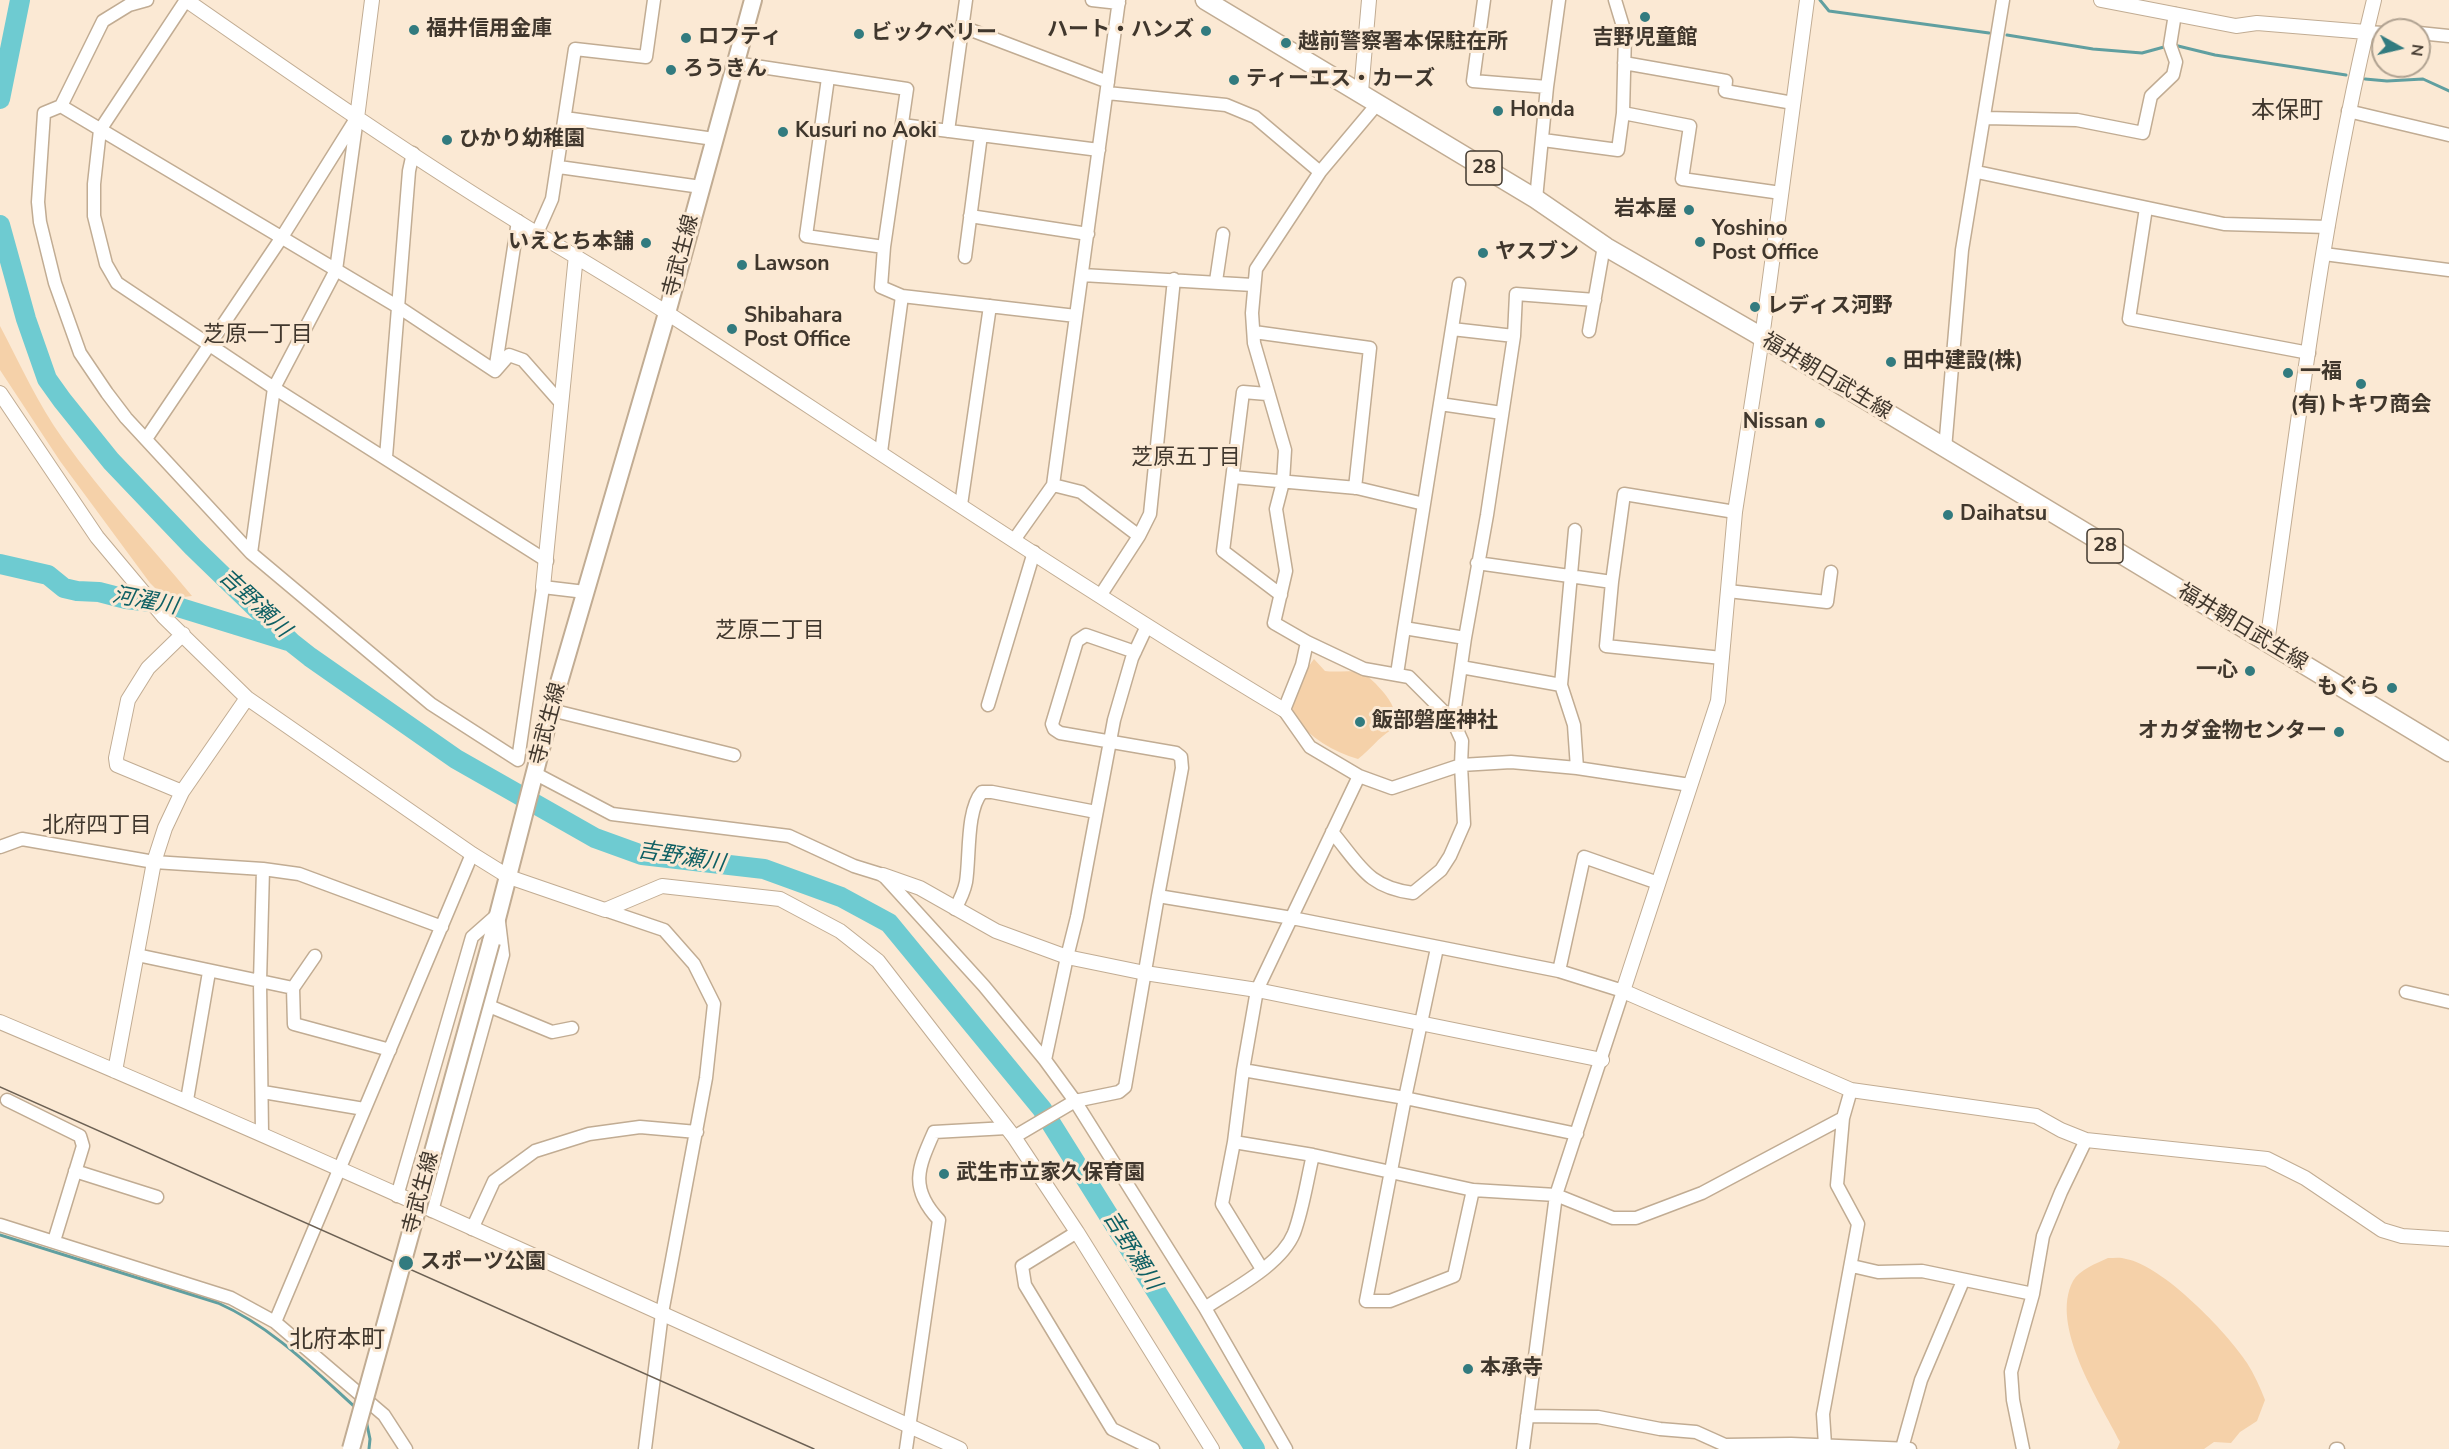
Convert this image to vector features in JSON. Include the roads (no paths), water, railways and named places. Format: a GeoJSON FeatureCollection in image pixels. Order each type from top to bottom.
{"type":"FeatureCollection","features":[{"type":"Feature","properties":{"kind":"main road","name":"寺武生線"},"geometry":{"type":"LineString","coordinates":[[351,1449],[491,942],[551,710],[667,313],[753,0]]}},
{"type":"Feature","properties":{"kind":"main road","name":"福井朝日武生線"},"geometry":{"type":"LineString","coordinates":[[1205,0],[1536,199],[1604,246],[1762,338],[2449,752]]}},
{"type":"Feature","properties":{"kind":"street"},"geometry":{"type":"LineString","coordinates":[[147,0],[129,5],[103,21],[62,106],[44,113],[38,202],[40,222],[56,283],[80,353],[126,418],[251,553],[431,704],[518,760],[547,561],[576,255]]}},
{"type":"Feature","properties":{"kind":"street"},"geometry":{"type":"LineString","coordinates":[[547,561],[274,388],[117,283],[106,264],[94,216],[94,184],[100,130],[186,0],[357,118],[667,313],[1101,596],[1284,710],[1310,747],[1359,776],[1392,788],[1461,765],[1511,762],[1577,768],[1690,785]]}},
{"type":"Feature","properties":{"kind":"street"},"geometry":{"type":"LineString","coordinates":[[251,553],[274,388],[336,270],[372,0]]}},
{"type":"Feature","properties":{"kind":"street"},"geometry":{"type":"LineString","coordinates":[[537,233],[552,199],[559,166],[575,49],[646,57],[654,0]]}},
{"type":"Feature","properties":{"kind":"street"},"geometry":{"type":"LineString","coordinates":[[948,131],[966,0]]}},
{"type":"Feature","properties":{"kind":"street"},"geometry":{"type":"LineString","coordinates":[[1014,540],[1053,485],[1119,2],[1092,0]]}},
{"type":"Feature","properties":{"kind":"street"},"geometry":{"type":"LineString","coordinates":[[1361,92],[1369,0]]}},
{"type":"Feature","properties":{"kind":"street"},"geometry":{"type":"LineString","coordinates":[[1484,0],[1473,81],[1547,87]]}},
{"type":"Feature","properties":{"kind":"street"},"geometry":{"type":"LineString","coordinates":[[1536,199],[1547,87],[1559,0]]}},
{"type":"Feature","properties":{"kind":"street"},"geometry":{"type":"LineString","coordinates":[[1543,140],[1618,150],[1623,113],[1625,33],[1615,0]]}},
{"type":"Feature","properties":{"kind":"street"},"geometry":{"type":"LineString","coordinates":[[1523,1449],[1556,1195],[1718,700],[1735,512],[1762,338],[1807,0]]}},
{"type":"Feature","properties":{"kind":"street"},"geometry":{"type":"LineString","coordinates":[[1945,449],[1962,250],[1977,172],[2003,0]]}},
{"type":"Feature","properties":{"kind":"street"},"geometry":{"type":"LineString","coordinates":[[2101,0],[2159,5],[2175,14],[2236,26],[2257,23],[2371,32]]}},
{"type":"Feature","properties":{"kind":"street"},"geometry":{"type":"LineString","coordinates":[[2267,644],[2328,227],[2348,111],[2374,0]]}},
{"type":"Feature","properties":{"kind":"street"},"geometry":{"type":"LineString","coordinates":[[1985,118],[2077,120],[2144,133],[2151,96],[2173,75],[2176,63],[2170,45],[2175,14]]}},
{"type":"Feature","properties":{"kind":"street"},"geometry":{"type":"LineString","coordinates":[[963,27],[1107,88],[1226,105],[1255,117],[1320,172]]}},
{"type":"Feature","properties":{"kind":"street"},"geometry":{"type":"LineString","coordinates":[[2431,34],[2449,36]]}},
{"type":"Feature","properties":{"kind":"street"},"geometry":{"type":"LineString","coordinates":[[735,63],[907,89],[884,247],[881,287],[902,296],[1076,316]]}},
{"type":"Feature","properties":{"kind":"street"},"geometry":{"type":"LineString","coordinates":[[1624,63],[1726,81],[1725,91],[1793,103]]}},
{"type":"Feature","properties":{"kind":"street"},"geometry":{"type":"LineString","coordinates":[[828,78],[806,236],[884,247]]}},
{"type":"Feature","properties":{"kind":"street"},"geometry":{"type":"LineString","coordinates":[[1332,832],[1374,882],[1392,890],[1413,893],[1441,870],[1464,824],[1462,741],[1453,721],[1409,677],[1376,673],[1364,669],[1307,642],[1275,623],[1286,571],[1276,509],[1283,482],[1285,450],[1267,394],[1254,332],[1253,285],[1256,269],[1320,172],[1378,104]]}},
{"type":"Feature","properties":{"kind":"street"},"geometry":{"type":"LineString","coordinates":[[62,106],[400,308],[495,371]]}},
{"type":"Feature","properties":{"kind":"street"},"geometry":{"type":"LineString","coordinates":[[2348,111],[2449,135]]}},
{"type":"Feature","properties":{"kind":"street"},"geometry":{"type":"LineString","coordinates":[[1623,113],[1690,126],[1682,179],[1781,193]]}},
{"type":"Feature","properties":{"kind":"street"},"geometry":{"type":"LineString","coordinates":[[146,439],[282,237],[357,118]]}},
{"type":"Feature","properties":{"kind":"street"},"geometry":{"type":"LineString","coordinates":[[565,118],[714,139]]}},
{"type":"Feature","properties":{"kind":"street"},"geometry":{"type":"LineString","coordinates":[[902,125],[1099,150]]}},
{"type":"Feature","properties":{"kind":"street"},"geometry":{"type":"LineString","coordinates":[[965,257],[981,135]]}},
{"type":"Feature","properties":{"kind":"street"},"geometry":{"type":"LineString","coordinates":[[386,458],[400,308],[408,171],[413,153]]}},
{"type":"Feature","properties":{"kind":"street"},"geometry":{"type":"LineString","coordinates":[[559,166],[701,187]]}},
{"type":"Feature","properties":{"kind":"street"},"geometry":{"type":"LineString","coordinates":[[1977,172],[2224,224],[2328,227]]}},
{"type":"Feature","properties":{"kind":"street"},"geometry":{"type":"LineString","coordinates":[[2146,208],[2129,319],[2309,353]]}},
{"type":"Feature","properties":{"kind":"street"},"geometry":{"type":"LineString","coordinates":[[970,216],[1088,234]]}},
{"type":"Feature","properties":{"kind":"street"},"geometry":{"type":"LineString","coordinates":[[495,371],[518,221]]}},
{"type":"Feature","properties":{"kind":"street"},"geometry":{"type":"LineString","coordinates":[[1216,281],[1223,234]]}},
{"type":"Feature","properties":{"kind":"street"},"geometry":{"type":"LineString","coordinates":[[1589,332],[1604,246]]}},
{"type":"Feature","properties":{"kind":"street"},"geometry":{"type":"LineString","coordinates":[[2324,254],[2449,270]]}},
{"type":"Feature","properties":{"kind":"street"},"geometry":{"type":"LineString","coordinates":[[1082,274],[1253,285]]}},
{"type":"Feature","properties":{"kind":"street"},"geometry":{"type":"LineString","coordinates":[[1101,596],[1139,536],[1150,514],[1174,279]]}},
{"type":"Feature","properties":{"kind":"street"},"geometry":{"type":"LineString","coordinates":[[1397,674],[1459,284]]}},
{"type":"Feature","properties":{"kind":"street"},"geometry":{"type":"LineString","coordinates":[[1453,721],[1514,336],[1516,294],[1595,300]]}},
{"type":"Feature","properties":{"kind":"street"},"geometry":{"type":"LineString","coordinates":[[880,452],[902,296]]}},
{"type":"Feature","properties":{"kind":"street"},"geometry":{"type":"LineString","coordinates":[[961,505],[990,306]]}},
{"type":"Feature","properties":{"kind":"street"},"geometry":{"type":"LineString","coordinates":[[1452,329],[1514,336]]}},
{"type":"Feature","properties":{"kind":"street"},"geometry":{"type":"LineString","coordinates":[[1254,332],[1370,348],[1355,488]]}},
{"type":"Feature","properties":{"kind":"street"},"geometry":{"type":"LineString","coordinates":[[495,371],[508,355],[523,360],[561,403]]}},
{"type":"Feature","properties":{"kind":"street"},"geometry":{"type":"LineString","coordinates":[[1267,394],[1243,392],[1223,551],[1281,595]]}},
{"type":"Feature","properties":{"kind":"street"},"geometry":{"type":"LineString","coordinates":[[0,393],[98,537],[117,561],[164,617],[247,698],[472,854],[509,872],[605,910],[664,930],[694,964],[714,1004],[706,1078],[663,1313],[645,1449]]}},
{"type":"Feature","properties":{"kind":"street"},"geometry":{"type":"LineString","coordinates":[[1440,404],[1502,413]]}},
{"type":"Feature","properties":{"kind":"street"},"geometry":{"type":"LineString","coordinates":[[1233,477],[1355,488],[1424,504]]}},
{"type":"Feature","properties":{"kind":"street"},"geometry":{"type":"LineString","coordinates":[[1053,485],[1081,492],[1139,536]]}},
{"type":"Feature","properties":{"kind":"street"},"geometry":{"type":"LineString","coordinates":[[1722,658],[1606,646],[1624,494],[1735,512]]}},
{"type":"Feature","properties":{"kind":"street"},"geometry":{"type":"LineString","coordinates":[[1575,530],[1561,685],[1574,725],[1577,768]]}},
{"type":"Feature","properties":{"kind":"street"},"geometry":{"type":"LineString","coordinates":[[988,705],[1034,552]]}},
{"type":"Feature","properties":{"kind":"street"},"geometry":{"type":"LineString","coordinates":[[1477,563],[1612,582]]}},
{"type":"Feature","properties":{"kind":"street"},"geometry":{"type":"LineString","coordinates":[[1728,591],[1827,602],[1831,572]]}},
{"type":"Feature","properties":{"kind":"street"},"geometry":{"type":"LineString","coordinates":[[543,587],[585,592]]}},
{"type":"Feature","properties":{"kind":"street"},"geometry":{"type":"LineString","coordinates":[[1045,1060],[1077,917],[1110,742],[1136,652],[1148,626]]}},
{"type":"Feature","properties":{"kind":"street"},"geometry":{"type":"LineString","coordinates":[[1404,628],[1465,638]]}},
{"type":"Feature","properties":{"kind":"street"},"geometry":{"type":"LineString","coordinates":[[182,792],[117,765],[116,758],[128,700],[148,668],[183,634]]}},
{"type":"Feature","properties":{"kind":"street"},"geometry":{"type":"LineString","coordinates":[[906,1449],[939,1220],[922,1197],[918,1180],[919,1165],[934,1132],[1010,1133],[1036,1124],[1075,1101],[1119,1092],[1125,1087],[1182,762],[1176,753],[1060,733],[1054,729],[1052,724],[1080,637],[1086,635],[1136,652]]}},
{"type":"Feature","properties":{"kind":"street"},"geometry":{"type":"LineString","coordinates":[[1284,710],[1302,665],[1307,642]]}},
{"type":"Feature","properties":{"kind":"street"},"geometry":{"type":"LineString","coordinates":[[1461,667],[1561,685]]}},
{"type":"Feature","properties":{"kind":"street"},"geometry":{"type":"LineString","coordinates":[[115,1071],[154,862],[165,828],[182,792],[247,698]]}},
{"type":"Feature","properties":{"kind":"street"},"geometry":{"type":"LineString","coordinates":[[551,710],[734,755]]}},
{"type":"Feature","properties":{"kind":"street"},"geometry":{"type":"LineString","coordinates":[[1262,1269],[1222,1204],[1234,1142],[1257,990],[1359,776]]}},
{"type":"Feature","properties":{"kind":"street"},"geometry":{"type":"LineString","coordinates":[[534,779],[612,814],[789,836],[854,866],[920,888],[996,931],[1067,957],[1145,973],[1257,990],[1602,1060]]}},
{"type":"Feature","properties":{"kind":"street"},"geometry":{"type":"LineString","coordinates":[[955,909],[966,881],[973,809],[977,797],[982,792],[993,792],[1096,812]]}},
{"type":"Feature","properties":{"kind":"street"},"geometry":{"type":"LineString","coordinates":[[0,847],[22,839],[154,862],[263,868],[299,874],[441,927]]}},
{"type":"Feature","properties":{"kind":"street"},"geometry":{"type":"LineString","coordinates":[[274,1322],[472,854]]}},
{"type":"Feature","properties":{"kind":"street"},"geometry":{"type":"LineString","coordinates":[[1559,971],[1584,857],[1658,883]]}},
{"type":"Feature","properties":{"kind":"street"},"geometry":{"type":"LineString","coordinates":[[262,1133],[260,982],[263,868]]}},
{"type":"Feature","properties":{"kind":"street"},"geometry":{"type":"LineString","coordinates":[[883,875],[984,986],[1045,1060],[1075,1101],[1205,1308],[1286,1449]]}},
{"type":"Feature","properties":{"kind":"street"},"geometry":{"type":"LineString","coordinates":[[605,910],[662,886],[780,899],[840,931],[878,961],[1010,1133],[1077,1232],[1212,1449]]}},
{"type":"Feature","properties":{"kind":"street"},"geometry":{"type":"LineString","coordinates":[[1158,897],[1292,918],[1559,971],[1623,991],[1851,1090],[2036,1116],[2086,1140],[2267,1160],[2305,1178],[2382,1230],[2402,1236],[2449,1239]]}},
{"type":"Feature","properties":{"kind":"street"},"geometry":{"type":"LineString","coordinates":[[432,1212],[503,955],[498,914]]}},
{"type":"Feature","properties":{"kind":"street"},"geometry":{"type":"LineString","coordinates":[[398,1196],[472,938],[498,914]]}},
{"type":"Feature","properties":{"kind":"street"},"geometry":{"type":"LineString","coordinates":[[1437,948],[1366,1301],[1390,1301],[1454,1276],[1473,1190]]}},
{"type":"Feature","properties":{"kind":"street"},"geometry":{"type":"LineString","coordinates":[[137,955],[293,988]]}},
{"type":"Feature","properties":{"kind":"street"},"geometry":{"type":"LineString","coordinates":[[315,956],[293,988],[294,1024],[390,1050]]}},
{"type":"Feature","properties":{"kind":"street"},"geometry":{"type":"LineString","coordinates":[[187,1100],[209,972]]}},
{"type":"Feature","properties":{"kind":"street"},"geometry":{"type":"LineString","coordinates":[[2406,992],[2449,1002]]}},
{"type":"Feature","properties":{"kind":"street"},"geometry":{"type":"LineString","coordinates":[[489,1006],[552,1032],[572,1028]]}},
{"type":"Feature","properties":{"kind":"street"},"geometry":{"type":"LineString","coordinates":[[0,1022],[262,1133],[338,1170],[663,1313],[960,1449]]}},
{"type":"Feature","properties":{"kind":"street"},"geometry":{"type":"LineString","coordinates":[[1243,1071],[1405,1098],[1577,1134]]}},
{"type":"Feature","properties":{"kind":"street"},"geometry":{"type":"LineString","coordinates":[[1826,1445],[1823,1414],[1858,1224],[1837,1185],[1843,1118],[1851,1090]]}},
{"type":"Feature","properties":{"kind":"street"},"geometry":{"type":"LineString","coordinates":[[263,1092],[364,1109]]}},
{"type":"Feature","properties":{"kind":"street"},"geometry":{"type":"LineString","coordinates":[[7,1100],[80,1136],[83,1146],[54,1241]]}},
{"type":"Feature","properties":{"kind":"street"},"geometry":{"type":"LineString","coordinates":[[1234,1142],[1313,1155],[1473,1190],[1556,1195],[1613,1218],[1644,1216],[1702,1193],[1843,1118]]}},
{"type":"Feature","properties":{"kind":"street"},"geometry":{"type":"LineString","coordinates":[[472,1229],[494,1181],[535,1151],[589,1134],[640,1127],[697,1132]]}},
{"type":"Feature","properties":{"kind":"street"},"geometry":{"type":"LineString","coordinates":[[2023,1449],[2013,1401],[2011,1372],[2033,1294],[2043,1236],[2086,1140]]}},
{"type":"Feature","properties":{"kind":"street"},"geometry":{"type":"LineString","coordinates":[[1205,1308],[1262,1269],[1285,1248],[1294,1233],[1313,1155]]}},
{"type":"Feature","properties":{"kind":"street"},"geometry":{"type":"LineString","coordinates":[[75,1171],[157,1197]]}},
{"type":"Feature","properties":{"kind":"street"},"geometry":{"type":"LineString","coordinates":[[0,1224],[231,1298],[274,1322],[384,1415],[406,1449]]}},
{"type":"Feature","properties":{"kind":"street"},"geometry":{"type":"LineString","coordinates":[[1077,1232],[1022,1266],[1025,1285],[1112,1429],[1149,1448]]}},
{"type":"Feature","properties":{"kind":"street"},"geometry":{"type":"LineString","coordinates":[[1852,1266],[1878,1272],[1922,1271],[2033,1294]]}},
{"type":"Feature","properties":{"kind":"street"},"geometry":{"type":"LineString","coordinates":[[1902,1448],[1921,1380],[1963,1281]]}},
{"type":"Feature","properties":{"kind":"street"},"geometry":{"type":"LineString","coordinates":[[1527,1416],[1598,1417],[1660,1429],[1696,1432],[1725,1445],[1826,1445],[1910,1449]]}},
{"type":"Feature","properties":{"kind":"waterway","name":"吉野瀬川"},"geometry":{"type":"LineString","coordinates":[[0,99],[20,0]]}},
{"type":"Feature","properties":{"kind":"waterway"},"geometry":{"type":"LineString","coordinates":[[1820,0],[1829,11],[1989,33]]}},
{"type":"Feature","properties":{"kind":"waterway"},"geometry":{"type":"LineString","coordinates":[[2007,35],[2093,49],[2142,53],[2164,47]]}},
{"type":"Feature","properties":{"kind":"waterway"},"geometry":{"type":"LineString","coordinates":[[2174,45],[2215,55],[2346,75]]}},
{"type":"Feature","properties":{"kind":"waterway"},"geometry":{"type":"LineString","coordinates":[[2365,79],[2387,81],[2423,79],[2449,91]]}},
{"type":"Feature","properties":{"kind":"waterway","name":"吉野瀬川"},"geometry":{"type":"LineString","coordinates":[[0,225],[26,319],[47,379],[62,400],[111,461],[193,547],[291,642],[310,657],[456,759],[595,838],[642,855],[764,869],[841,897],[889,923],[1042,1109],[1255,1449]]}},
{"type":"Feature","properties":{"kind":"waterway","name":"河濯川"},"geometry":{"type":"LineString","coordinates":[[0,564],[48,575],[64,588],[168,604],[288,641]]}},
{"type":"Feature","properties":{"kind":"waterway"},"geometry":{"type":"LineString","coordinates":[[0,1235],[218,1303],[274,1336],[356,1408]]}},
{"type":"Feature","properties":{"kind":"waterway"},"geometry":{"type":"LineString","coordinates":[[366,1420],[370,1439],[369,1449]]}},
{"type":"Feature","properties":{"kind":"tram line"},"geometry":{"type":"LineString","coordinates":[[0,1087],[814,1449]]}},
{"type":"Feature","properties":{"kind":"place","name":"吉野児童館"},"geometry":{"type":"Point","coordinates":[1645,17]}},
{"type":"Feature","properties":{"kind":"place","name":"福井信用金庫"},"geometry":{"type":"Point","coordinates":[414,30]}},
{"type":"Feature","properties":{"kind":"place","name":"ハート・ハンズ"},"geometry":{"type":"Point","coordinates":[1206,31]}},
{"type":"Feature","properties":{"kind":"place","name":"ビックベリー"},"geometry":{"type":"Point","coordinates":[859,34]}},
{"type":"Feature","properties":{"kind":"place","name":"ロフティ"},"geometry":{"type":"Point","coordinates":[686,38]}},
{"type":"Feature","properties":{"kind":"place","name":"越前警察署本保駐在所"},"geometry":{"type":"Point","coordinates":[1286,43]}},
{"type":"Feature","properties":{"kind":"place","name":"ろうきん"},"geometry":{"type":"Point","coordinates":[671,70]}},
{"type":"Feature","properties":{"kind":"place","name":"ティーエス・カーズ"},"geometry":{"type":"Point","coordinates":[1234,80]}},
{"type":"Feature","properties":{"kind":"place","name":"Honda"},"geometry":{"type":"Point","coordinates":[1498,111]}},
{"type":"Feature","properties":{"kind":"place","name":"Kusuri no Aoki"},"geometry":{"type":"Point","coordinates":[783,132]}},
{"type":"Feature","properties":{"kind":"place","name":"ひかり幼稚園"},"geometry":{"type":"Point","coordinates":[447,140]}},
{"type":"Feature","properties":{"kind":"place","name":"岩本屋"},"geometry":{"type":"Point","coordinates":[1689,210]}},
{"type":"Feature","properties":{"kind":"place","name":"Yoshino Post Office"},"geometry":{"type":"Point","coordinates":[1700,242]}},
{"type":"Feature","properties":{"kind":"place","name":"いえとち本舗"},"geometry":{"type":"Point","coordinates":[646,243]}},
{"type":"Feature","properties":{"kind":"place","name":"ヤスブン"},"geometry":{"type":"Point","coordinates":[1483,253]}},
{"type":"Feature","properties":{"kind":"place","name":"Lawson"},"geometry":{"type":"Point","coordinates":[742,265]}},
{"type":"Feature","properties":{"kind":"place","name":"レディス河野"},"geometry":{"type":"Point","coordinates":[1755,307]}},
{"type":"Feature","properties":{"kind":"place","name":"Shibahara Post Office"},"geometry":{"type":"Point","coordinates":[732,329]}},
{"type":"Feature","properties":{"kind":"place","name":"田中建設(株)"},"geometry":{"type":"Point","coordinates":[1891,362]}},
{"type":"Feature","properties":{"kind":"place","name":"一福"},"geometry":{"type":"Point","coordinates":[2288,373]}},
{"type":"Feature","properties":{"kind":"place","name":"(有)トキワ商会"},"geometry":{"type":"Point","coordinates":[2361,384]}},
{"type":"Feature","properties":{"kind":"place","name":"Nissan"},"geometry":{"type":"Point","coordinates":[1820,423]}},
{"type":"Feature","properties":{"kind":"place","name":"Daihatsu"},"geometry":{"type":"Point","coordinates":[1948,515]}},
{"type":"Feature","properties":{"kind":"place","name":"一心"},"geometry":{"type":"Point","coordinates":[2250,671]}},
{"type":"Feature","properties":{"kind":"place","name":"もぐら"},"geometry":{"type":"Point","coordinates":[2392,688]}},
{"type":"Feature","properties":{"kind":"place","name":"飯部磐座神社"},"geometry":{"type":"Point","coordinates":[1360,722]}},
{"type":"Feature","properties":{"kind":"place","name":"オカダ金物センター"},"geometry":{"type":"Point","coordinates":[2339,732]}},
{"type":"Feature","properties":{"kind":"place","name":"武生市立家久保育園"},"geometry":{"type":"Point","coordinates":[944,1174]}},
{"type":"Feature","properties":{"kind":"place","name":"スポーツ公園"},"geometry":{"type":"Point","coordinates":[406,1263]}},
{"type":"Feature","properties":{"kind":"place","name":"本承寺"},"geometry":{"type":"Point","coordinates":[1468,1369]}},
{"type":"Feature","properties":{"kind":"district","name":"本保町"},"geometry":{"type":"Point","coordinates":[2287,112]}},
{"type":"Feature","properties":{"kind":"district","name":"芝原一丁目"},"geometry":{"type":"Point","coordinates":[258,336]}},
{"type":"Feature","properties":{"kind":"district","name":"芝原五丁目"},"geometry":{"type":"Point","coordinates":[1186,459]}},
{"type":"Feature","properties":{"kind":"district","name":"芝原二丁目"},"geometry":{"type":"Point","coordinates":[770,632]}},
{"type":"Feature","properties":{"kind":"district","name":"北府四丁目"},"geometry":{"type":"Point","coordinates":[97,827]}},
{"type":"Feature","properties":{"kind":"district","name":"北府本町"},"geometry":{"type":"Point","coordinates":[337,1341]}}]}
